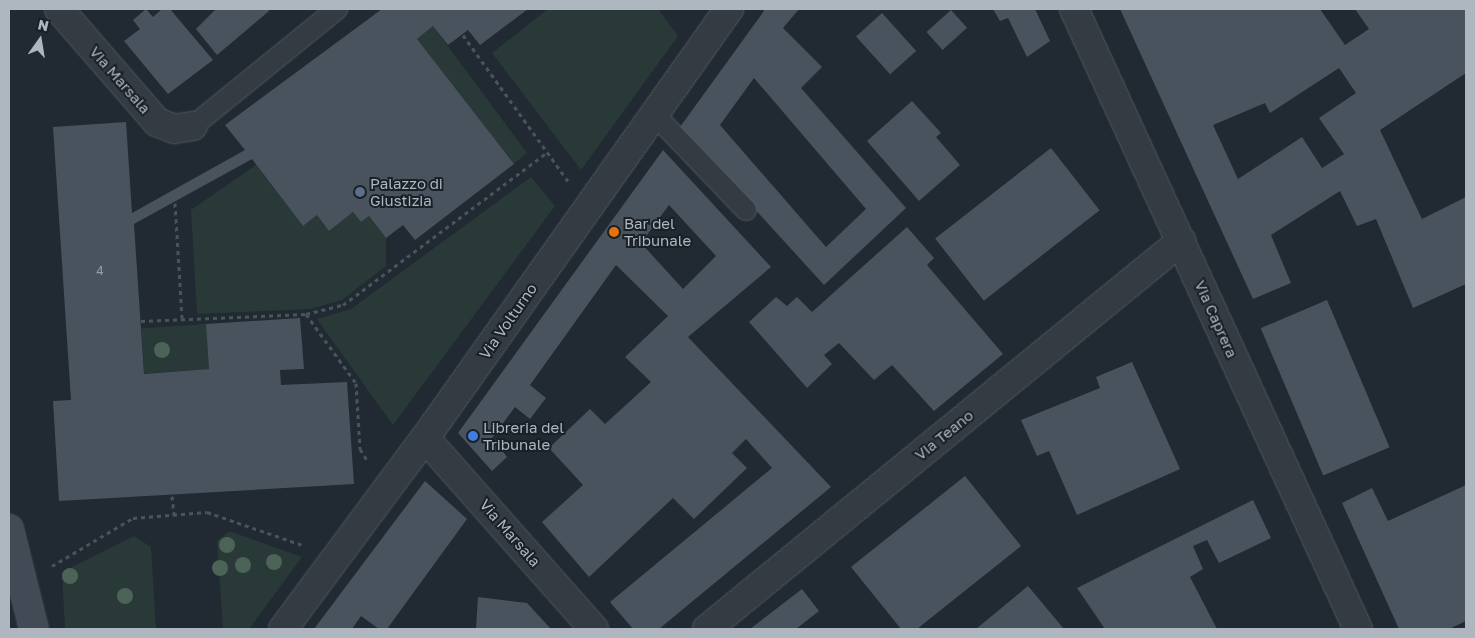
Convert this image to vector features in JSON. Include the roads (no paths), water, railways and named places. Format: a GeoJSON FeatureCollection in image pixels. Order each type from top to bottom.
{"type":"FeatureCollection","features":[{"type":"Feature","properties":{"kind":"main road"},"geometry":{"type":"LineString","coordinates":[[9,529],[34,629]]}},
{"type":"Feature","properties":{"kind":"street","name":"Via Marsala"},"geometry":{"type":"LineString","coordinates":[[59,9],[156,122],[174,130],[193,126]]}},
{"type":"Feature","properties":{"kind":"street","name":"Via Caprera"},"geometry":{"type":"LineString","coordinates":[[1074,9],[1358,629]]}},
{"type":"Feature","properties":{"kind":"street","name":"Via Volturno"},"geometry":{"type":"LineString","coordinates":[[283,629],[426,438],[722,18]]}},
{"type":"Feature","properties":{"kind":"street","name":"Via Teano"},"geometry":{"type":"LineString","coordinates":[[707,629],[1181,241]]}},
{"type":"Feature","properties":{"kind":"street","name":"Via Marsala"},"geometry":{"type":"LineString","coordinates":[[426,438],[594,629]]}},
{"type":"Feature","properties":{"kind":"lane"},"geometry":{"type":"LineString","coordinates":[[193,126],[336,9]]}},
{"type":"Feature","properties":{"kind":"lane"},"geometry":{"type":"LineString","coordinates":[[654,114],[746,210]]}},
{"type":"Feature","properties":{"kind":"place","name":"Palazzo di Giustizia"},"geometry":{"type":"Point","coordinates":[360,192]}},
{"type":"Feature","properties":{"kind":"place","name":"Bar del Tribunale"},"geometry":{"type":"Point","coordinates":[614,232]}},
{"type":"Feature","properties":{"kind":"place","name":"Libreria del Tribunale"},"geometry":{"type":"Point","coordinates":[473,436]}}]}
